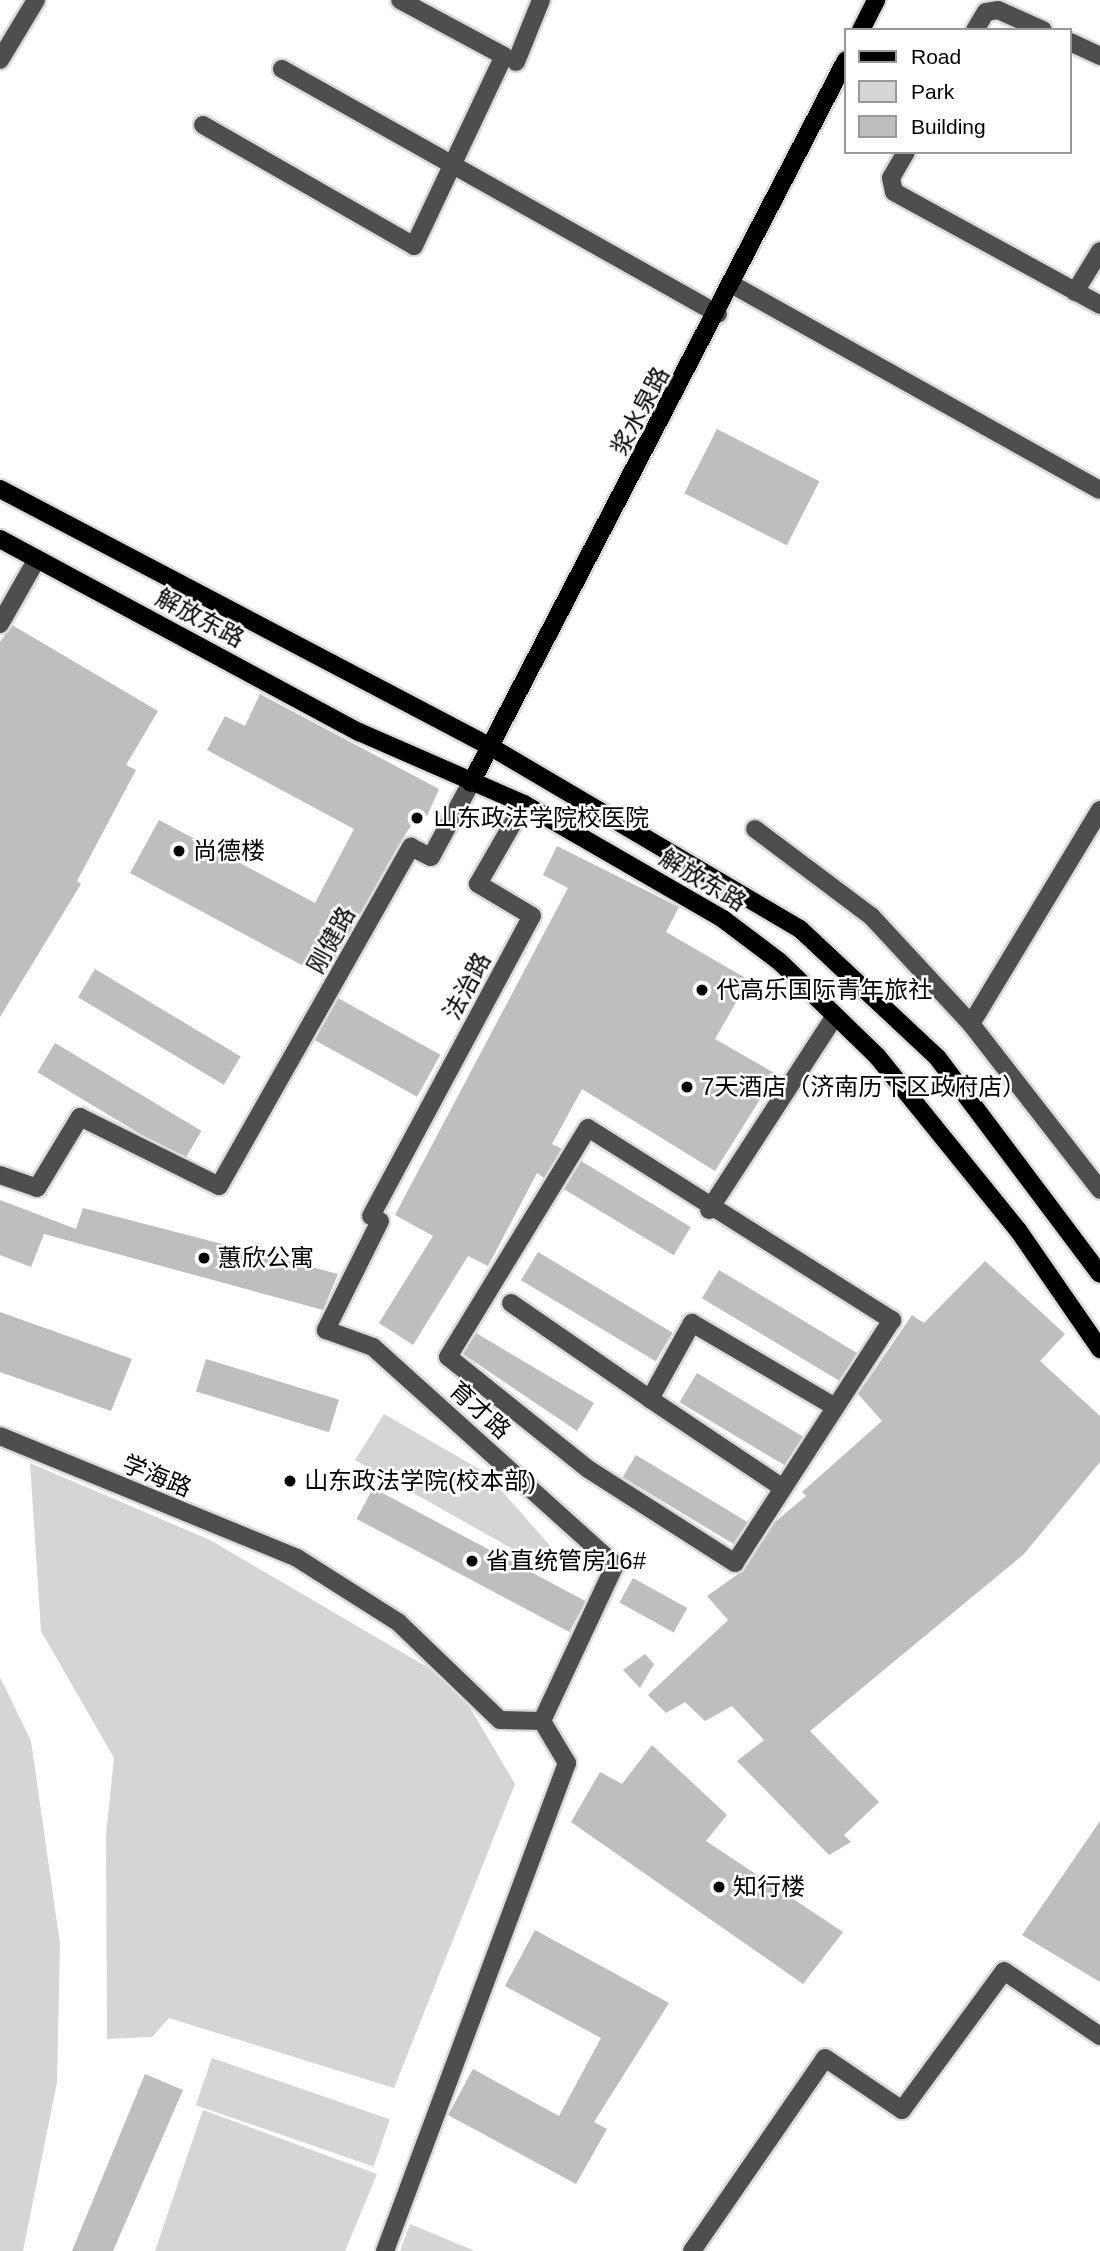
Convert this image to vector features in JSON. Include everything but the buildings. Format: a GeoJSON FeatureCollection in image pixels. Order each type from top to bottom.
{"type":"FeatureCollection","features":[{"type":"Feature","properties":{"kind":"main road"},"geometry":{"type":"LineString","coordinates":[[862,28],[876,0]]}},
{"type":"Feature","properties":{"kind":"main road","name":"浆水泉路"},"geometry":{"type":"LineString","coordinates":[[471,783],[718,314],[844,64]]}},
{"type":"Feature","properties":{"kind":"main road","name":"解放东路"},"geometry":{"type":"LineString","coordinates":[[0,489],[491,747],[800,929],[937,1057],[1100,1274]]}},
{"type":"Feature","properties":{"kind":"main road","name":"解放东路"},"geometry":{"type":"LineString","coordinates":[[0,539],[359,732],[471,783],[524,803],[723,919],[877,1056],[1018,1230],[1100,1349]]}},
{"type":"Feature","properties":{"kind":"street"},"geometry":{"type":"LineString","coordinates":[[0,61],[36,0]]}},
{"type":"Feature","properties":{"kind":"street"},"geometry":{"type":"LineString","coordinates":[[203,125],[414,246],[449,162],[503,56],[400,0]]}},
{"type":"Feature","properties":{"kind":"street"},"geometry":{"type":"LineString","coordinates":[[516,62],[541,0]]}},
{"type":"Feature","properties":{"kind":"street"},"geometry":{"type":"LineString","coordinates":[[976,28],[986,12],[998,10],[1038,28]]}},
{"type":"Feature","properties":{"kind":"street"},"geometry":{"type":"LineString","coordinates":[[1072,43],[1100,56]]}},
{"type":"Feature","properties":{"kind":"street"},"geometry":{"type":"LineString","coordinates":[[282,69],[718,314]]}},
{"type":"Feature","properties":{"kind":"street"},"geometry":{"type":"LineString","coordinates":[[905,154],[891,178],[894,192],[1100,305]]}},
{"type":"Feature","properties":{"kind":"street"},"geometry":{"type":"LineString","coordinates":[[1075,292],[1100,251]]}},
{"type":"Feature","properties":{"kind":"street"},"geometry":{"type":"LineString","coordinates":[[733,285],[1100,490]]}},
{"type":"Feature","properties":{"kind":"street"},"geometry":{"type":"LineString","coordinates":[[0,624],[37,559]]}},
{"type":"Feature","properties":{"kind":"street","name":"刚健路"},"geometry":{"type":"LineString","coordinates":[[0,1175],[37,1188],[80,1117],[219,1186],[242,1150],[411,847],[431,857],[471,783]]}},
{"type":"Feature","properties":{"kind":"street","name":"法治路"},"geometry":{"type":"LineString","coordinates":[[376,1219],[532,916],[478,884],[524,803]]}},
{"type":"Feature","properties":{"kind":"street"},"geometry":{"type":"LineString","coordinates":[[971,1024],[1100,810]]}},
{"type":"Feature","properties":{"kind":"street"},"geometry":{"type":"LineString","coordinates":[[755,829],[871,916],[971,1024],[1100,1190]]}},
{"type":"Feature","properties":{"kind":"street"},"geometry":{"type":"LineString","coordinates":[[709,1210],[835,1016]]}},
{"type":"Feature","properties":{"kind":"street"},"geometry":{"type":"LineString","coordinates":[[587,1128],[709,1210],[892,1320],[735,1563],[588,1469],[448,1357],[587,1128]]}},
{"type":"Feature","properties":{"kind":"street","name":"育才路"},"geometry":{"type":"LineString","coordinates":[[376,1219],[326,1330],[373,1347],[615,1565],[542,1721]]}},
{"type":"Feature","properties":{"kind":"street"},"geometry":{"type":"LineString","coordinates":[[511,1303],[783,1488]]}},
{"type":"Feature","properties":{"kind":"street"},"geometry":{"type":"LineString","coordinates":[[650,1399],[692,1323],[835,1407]]}},
{"type":"Feature","properties":{"kind":"street","name":"学海路"},"geometry":{"type":"LineString","coordinates":[[0,1436],[297,1558],[398,1622],[500,1720],[542,1721]]}},
{"type":"Feature","properties":{"kind":"street"},"geometry":{"type":"LineString","coordinates":[[385,2251],[567,1763],[542,1721]]}},
{"type":"Feature","properties":{"kind":"street"},"geometry":{"type":"LineString","coordinates":[[692,2251],[825,2058],[902,2110],[1004,1971],[1100,2036]]}},
{"type":"Feature","properties":{"kind":"green space"},"geometry":{"type":"Polygon","coordinates":[[[384,1414],[486,1473],[553,1549],[541,1565],[355,1460],[384,1414]]]}},
{"type":"Feature","properties":{"kind":"green space"},"geometry":{"type":"Polygon","coordinates":[[[30,1463],[210,1540],[456,1684],[515,1784],[394,2088],[169,2018],[152,2037],[107,2039],[106,1835],[114,1758],[41,1631],[30,1463]]]}},
{"type":"Feature","properties":{"kind":"green space"},"geometry":{"type":"Polygon","coordinates":[[[0,1677],[31,1741],[60,1944],[57,2082],[23,2251],[0,2251],[0,1677]]]}},
{"type":"Feature","properties":{"kind":"green space"},"geometry":{"type":"Polygon","coordinates":[[[212,2058],[390,2119],[373,2166],[196,2105],[212,2058]]]}},
{"type":"Feature","properties":{"kind":"green space"},"geometry":{"type":"Polygon","coordinates":[[[203,2110],[377,2174],[345,2251],[155,2251],[203,2110]]]}},
{"type":"Feature","properties":{"kind":"green space"},"geometry":{"type":"Polygon","coordinates":[[[410,2224],[475,2251],[400,2251],[410,2224]]]}},
{"type":"Feature","properties":{"kind":"place","name":"山东政法学院校医院"},"geometry":{"type":"Point","coordinates":[417,818]}},
{"type":"Feature","properties":{"kind":"place","name":"尚德楼"},"geometry":{"type":"Point","coordinates":[179,851]}},
{"type":"Feature","properties":{"kind":"place","name":"代高乐国际青年旅社"},"geometry":{"type":"Point","coordinates":[702,990]}},
{"type":"Feature","properties":{"kind":"place","name":"7天酒店（济南历下区政府店）"},"geometry":{"type":"Point","coordinates":[687,1087]}},
{"type":"Feature","properties":{"kind":"place","name":"蕙欣公寓"},"geometry":{"type":"Point","coordinates":[204,1258]}},
{"type":"Feature","properties":{"kind":"place","name":"山东政法学院(校本部)"},"geometry":{"type":"Point","coordinates":[290,1481]}},
{"type":"Feature","properties":{"kind":"place","name":"省直统管房16#"},"geometry":{"type":"Point","coordinates":[472,1561]}},
{"type":"Feature","properties":{"kind":"place","name":"知行楼"},"geometry":{"type":"Point","coordinates":[719,1887]}}]}
